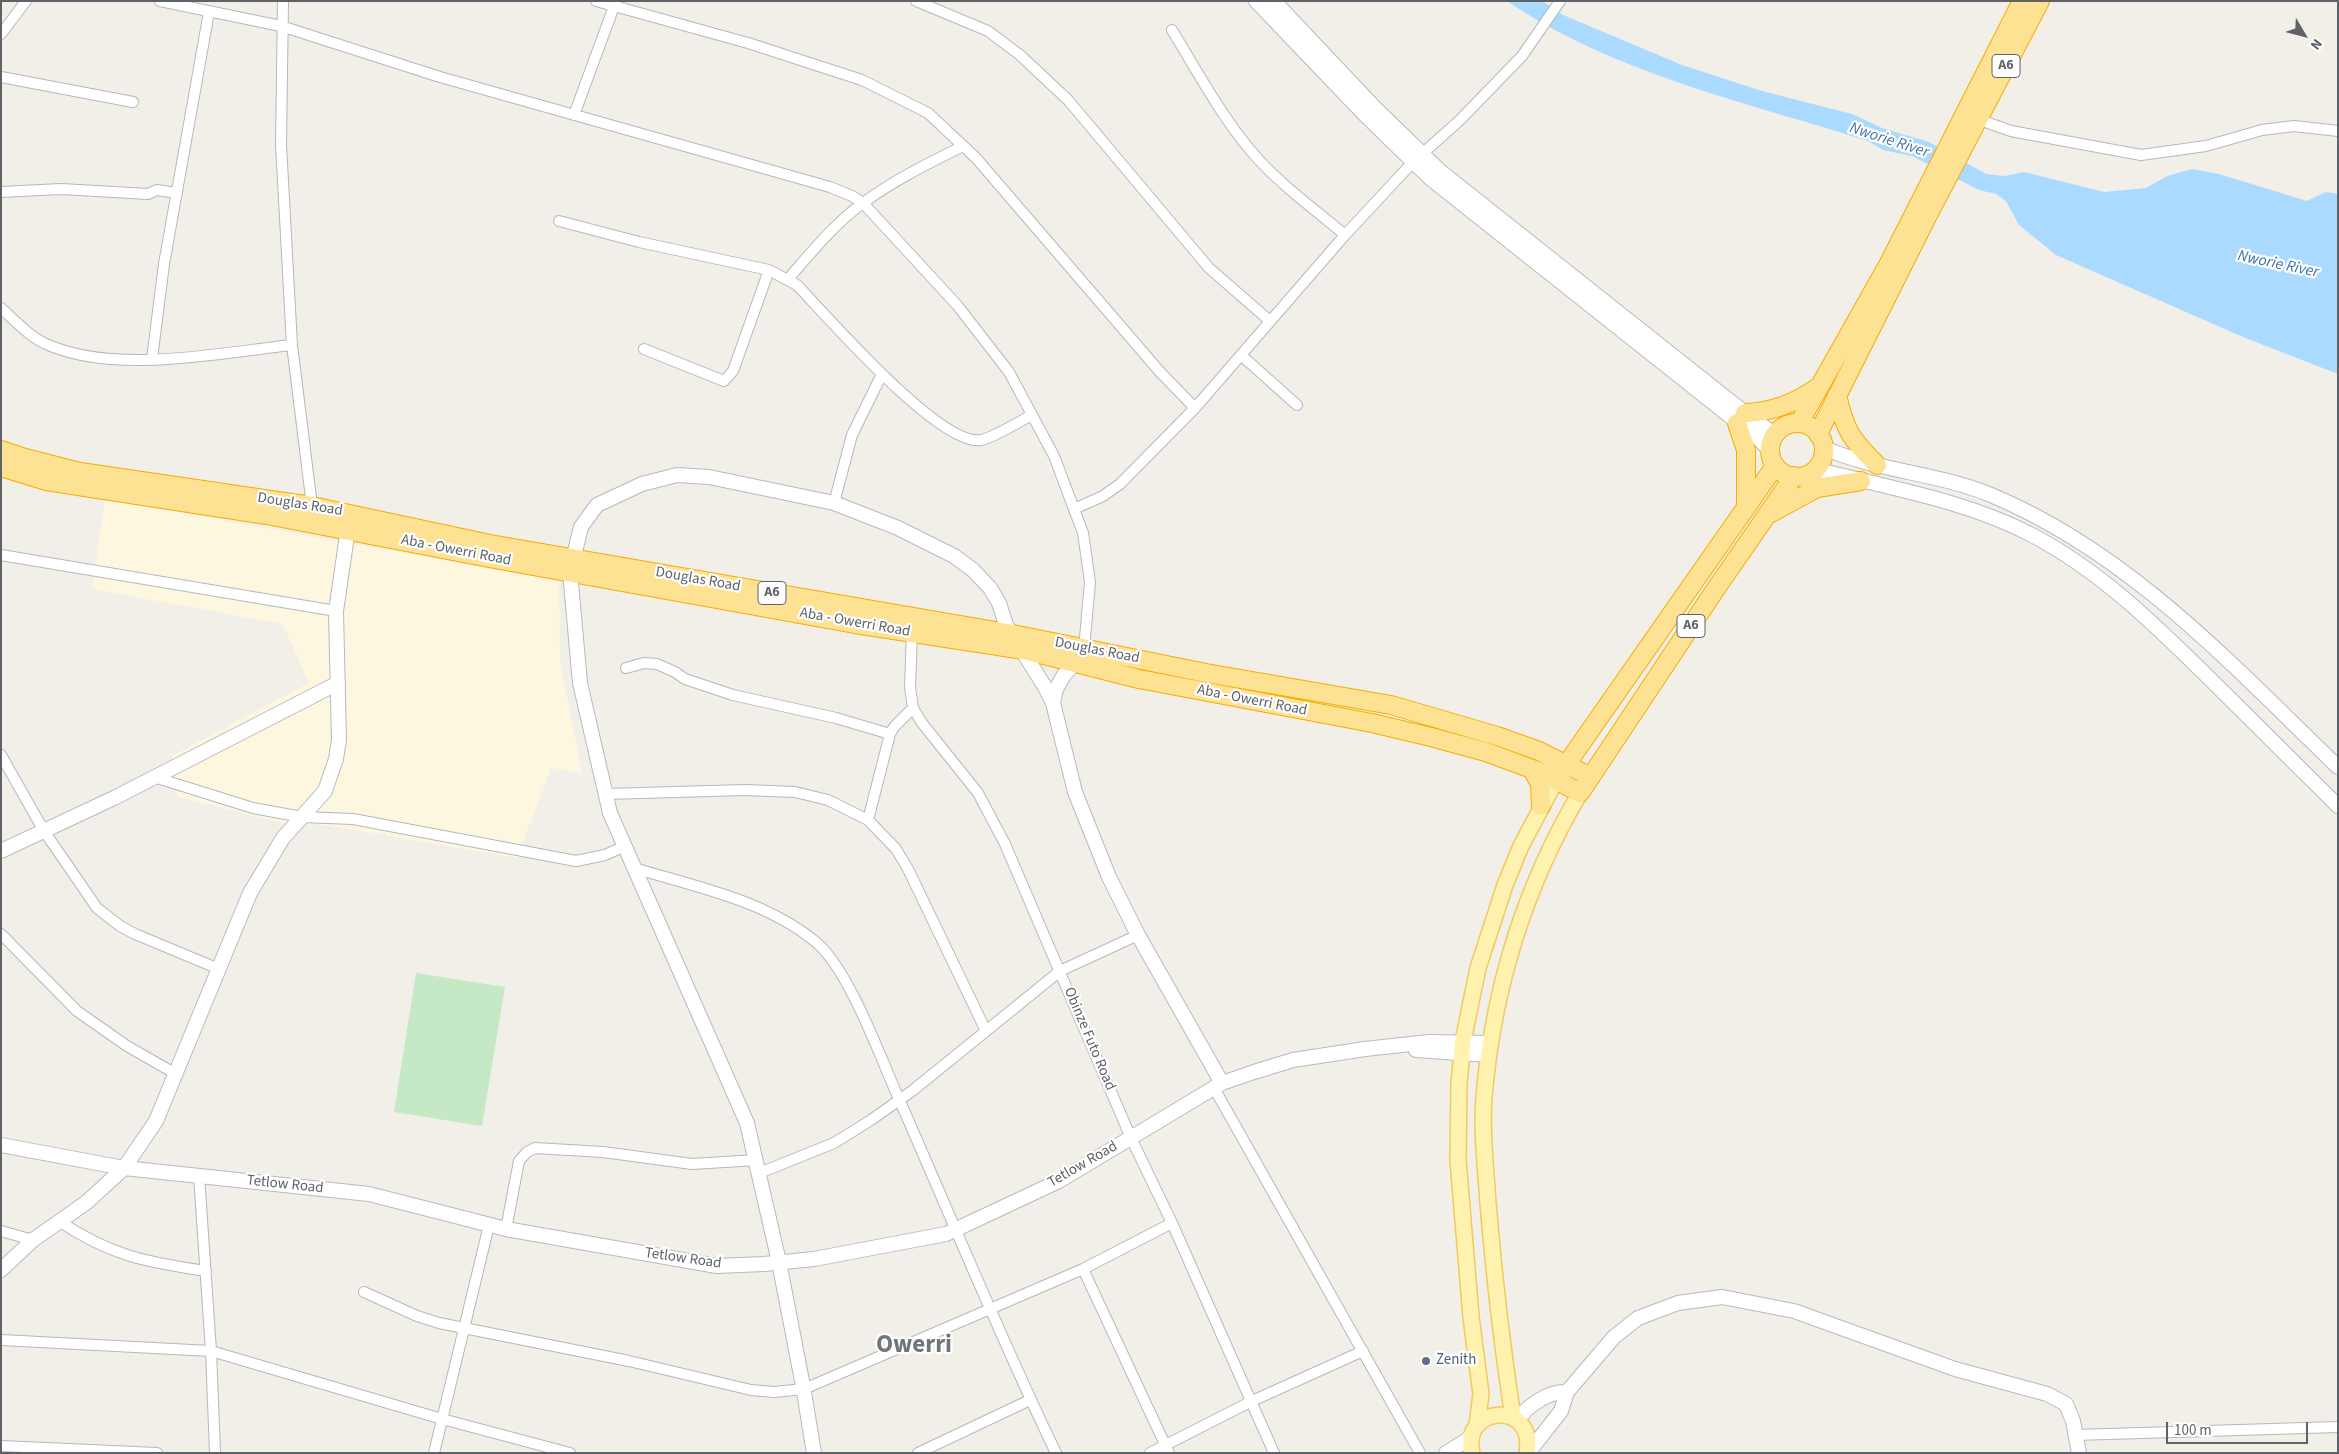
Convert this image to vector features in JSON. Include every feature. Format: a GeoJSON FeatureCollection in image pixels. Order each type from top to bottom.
{"type":"FeatureCollection","features":[{"type":"Feature","properties":{"kind":"highway","name":"A6"},"geometry":{"type":"LineString","coordinates":[[1969,124],[2022,1]]}},
{"type":"Feature","properties":{"kind":"highway","name":"A6"},"geometry":{"type":"LineString","coordinates":[[1815,469],[1823,456],[1821,441],[1837,395],[1920,215],[1969,124],[2040,1]]}},
{"type":"Feature","properties":{"kind":"highway","name":"A6"},"geometry":{"type":"LineString","coordinates":[[1799,423],[1888,264],[1920,215]]}},
{"type":"Feature","properties":{"kind":"highway"},"geometry":{"type":"LineString","coordinates":[[1746,507],[1746,450],[1741,418],[1768,412],[1804,396],[1820,385]]}},
{"type":"Feature","properties":{"kind":"highway"},"geometry":{"type":"LineString","coordinates":[[1837,395],[1842,416],[1853,442],[1877,465]]}},
{"type":"Feature","properties":{"kind":"highway"},"geometry":{"type":"LineString","coordinates":[[1778,430],[1791,423],[1799,423],[1813,428],[1821,441]]}},
{"type":"Feature","properties":{"kind":"highway","name":"A6"},"geometry":{"type":"LineString","coordinates":[[1556,780],[1565,764],[1746,507],[1772,458],[1770,444],[1778,430]]}},
{"type":"Feature","properties":{"kind":"highway","name":"Douglas Road"},"geometry":{"type":"LineString","coordinates":[[1,450],[105,482],[312,506],[349,521],[490,544],[571,565],[1013,634],[1081,655],[1391,706],[1497,736],[1539,751]]}},
{"type":"Feature","properties":{"kind":"highway"},"geometry":{"type":"LineString","coordinates":[[1772,458],[1780,471],[1794,476],[1802,476],[1815,469]]}},
{"type":"Feature","properties":{"kind":"highway","name":"A6"},"geometry":{"type":"LineString","coordinates":[[1,467],[46,481],[105,482],[349,521]]}},
{"type":"Feature","properties":{"kind":"highway","name":"A6"},"geometry":{"type":"LineString","coordinates":[[1580,793],[1715,590],[1794,476]]}},
{"type":"Feature","properties":{"kind":"highway"},"geometry":{"type":"LineString","coordinates":[[1768,514],[1817,488],[1861,481]]}},
{"type":"Feature","properties":{"kind":"highway","name":"Aba - Owerri Road"},"geometry":{"type":"LineString","coordinates":[[571,565],[912,633],[1024,650],[1081,655],[1139,679],[1431,737],[1486,752],[1532,769],[1580,793]]}},
{"type":"Feature","properties":{"kind":"highway"},"geometry":{"type":"LineString","coordinates":[[1696,576],[1715,590]]}},
{"type":"Feature","properties":{"kind":"highway","name":"A6"},"geometry":{"type":"LineString","coordinates":[[1539,751],[1557,753],[1568,750],[1581,742]]}},
{"type":"Feature","properties":{"kind":"highway","name":"A6"},"geometry":{"type":"LineString","coordinates":[[1539,751],[1591,777]]}},
{"type":"Feature","properties":{"kind":"highway"},"geometry":{"type":"LineString","coordinates":[[1532,769],[1540,784],[1541,806]]}},
{"type":"Feature","properties":{"kind":"main road"},"geometry":{"type":"LineString","coordinates":[[1472,1453],[1481,1394],[1470,1307],[1458,1160],[1463,1047],[1478,968],[1491,925],[1511,869],[1541,806],[1556,780]]}},
{"type":"Feature","properties":{"kind":"main road"},"geometry":{"type":"LineString","coordinates":[[1515,1419],[1496,1303],[1486,1174],[1484,1099],[1500,991],[1528,899],[1550,847],[1580,793]]}},
{"type":"Feature","properties":{"kind":"main road"},"geometry":{"type":"LineString","coordinates":[[1474,1431],[1490,1416],[1506,1415],[1515,1419],[1525,1429],[1529,1442],[1528,1453]]}},
{"type":"Feature","properties":{"kind":"street"},"geometry":{"type":"LineString","coordinates":[[1,34],[26,1]]}},
{"type":"Feature","properties":{"kind":"street"},"geometry":{"type":"LineString","coordinates":[[160,1],[281,26],[440,77],[830,187],[863,203],[957,305],[1010,372],[1054,456],[1083,533],[1090,582],[1081,655],[1064,675],[1056,689],[1053,703]]}},
{"type":"Feature","properties":{"kind":"street"},"geometry":{"type":"LineString","coordinates":[[283,1],[281,26],[281,145],[292,344],[312,506]]}},
{"type":"Feature","properties":{"kind":"street"},"geometry":{"type":"LineString","coordinates":[[596,1],[614,4],[748,43],[862,80],[928,113],[963,146],[1160,372],[1195,408]]}},
{"type":"Feature","properties":{"kind":"street"},"geometry":{"type":"LineString","coordinates":[[916,1],[988,31],[1020,55],[1068,100],[1209,268],[1270,321]]}},
{"type":"Feature","properties":{"kind":"street"},"geometry":{"type":"LineString","coordinates":[[1256,1],[1496,232],[1741,418],[1760,440],[1772,458]]}},
{"type":"Feature","properties":{"kind":"street"},"geometry":{"type":"LineString","coordinates":[[1274,1],[1418,158]]}},
{"type":"Feature","properties":{"kind":"street"},"geometry":{"type":"LineString","coordinates":[[1074,509],[1103,496],[1120,484],[1195,408],[1345,235],[1418,158],[1493,87],[1522,56],[1559,2]]}},
{"type":"Feature","properties":{"kind":"street"},"geometry":{"type":"LineString","coordinates":[[574,115],[614,4]]}},
{"type":"Feature","properties":{"kind":"street"},"geometry":{"type":"LineString","coordinates":[[152,359],[164,264],[209,12]]}},
{"type":"Feature","properties":{"kind":"street"},"geometry":{"type":"LineString","coordinates":[[1172,30],[1231,124],[1252,152],[1272,172],[1345,235]]}},
{"type":"Feature","properties":{"kind":"street"},"geometry":{"type":"LineString","coordinates":[[1,77],[133,102]]}},
{"type":"Feature","properties":{"kind":"street"},"geometry":{"type":"LineString","coordinates":[[1969,124],[2141,155],[2206,146],[2262,130],[2294,126],[2338,131]]}},
{"type":"Feature","properties":{"kind":"street"},"geometry":{"type":"LineString","coordinates":[[788,279],[823,239],[863,203],[917,169],[963,146]]}},
{"type":"Feature","properties":{"kind":"street"},"geometry":{"type":"LineString","coordinates":[[1,192],[61,189],[148,194],[157,190],[177,193]]}},
{"type":"Feature","properties":{"kind":"street"},"geometry":{"type":"LineString","coordinates":[[559,221],[639,242],[769,270],[788,279],[797,285],[908,399],[957,436],[980,440],[1032,415]]}},
{"type":"Feature","properties":{"kind":"street"},"geometry":{"type":"LineString","coordinates":[[644,349],[724,381],[733,371],[769,270]]}},
{"type":"Feature","properties":{"kind":"street"},"geometry":{"type":"LineString","coordinates":[[1,308],[28,333],[45,343],[68,352],[94,358],[168,359],[292,344]]}},
{"type":"Feature","properties":{"kind":"street"},"geometry":{"type":"LineString","coordinates":[[1241,355],[1297,405]]}},
{"type":"Feature","properties":{"kind":"street"},"geometry":{"type":"LineString","coordinates":[[834,503],[852,435],[882,374]]}},
{"type":"Feature","properties":{"kind":"street"},"geometry":{"type":"LineString","coordinates":[[1741,418],[1771,432],[1778,430]]}},
{"type":"Feature","properties":{"kind":"street"},"geometry":{"type":"LineString","coordinates":[[1821,441],[1877,465],[1962,485],[1990,494],[2074,536],[2134,579],[2207,641],[2338,767]]}},
{"type":"Feature","properties":{"kind":"street"},"geometry":{"type":"LineString","coordinates":[[1815,469],[1906,490],[2000,521],[2032,535],[2100,577],[2162,631],[2338,806]]}},
{"type":"Feature","properties":{"kind":"street"},"geometry":{"type":"LineString","coordinates":[[814,1453],[804,1389],[747,1123],[610,812],[580,683],[571,565],[581,527],[597,505],[642,484],[677,475],[709,477],[834,503],[898,528],[954,556],[974,570],[990,588],[999,603],[1006,625],[1024,650],[1053,703],[1075,792],[1109,877],[1218,1086],[1420,1453]]}},
{"type":"Feature","properties":{"kind":"street"},"geometry":{"type":"LineString","coordinates":[[1,1270],[33,1240],[87,1202],[124,1168],[156,1121],[250,893],[283,838],[325,791],[336,758],[339,740],[336,611],[349,521]]}},
{"type":"Feature","properties":{"kind":"street"},"geometry":{"type":"LineString","coordinates":[[1,555],[336,611]]}},
{"type":"Feature","properties":{"kind":"street","name":"Obinze Futo Road"},"geometry":{"type":"LineString","coordinates":[[912,633],[910,687],[913,708],[922,723],[978,793],[1005,844],[1131,1138],[1172,1223],[1274,1453]]}},
{"type":"Feature","properties":{"kind":"street"},"geometry":{"type":"LineString","coordinates":[[626,668],[644,663],[657,664],[686,679],[733,695],[836,718],[890,734]]}},
{"type":"Feature","properties":{"kind":"street"},"geometry":{"type":"LineString","coordinates":[[1,851],[154,777],[338,683]]}},
{"type":"Feature","properties":{"kind":"street"},"geometry":{"type":"LineString","coordinates":[[868,820],[890,734],[894,726],[913,708]]}},
{"type":"Feature","properties":{"kind":"street"},"geometry":{"type":"LineString","coordinates":[[1,755],[44,831],[97,908],[110,919],[134,934],[219,969]]}},
{"type":"Feature","properties":{"kind":"street"},"geometry":{"type":"LineString","coordinates":[[154,777],[253,808],[302,816],[353,819],[576,861],[605,854],[625,846]]}},
{"type":"Feature","properties":{"kind":"street"},"geometry":{"type":"LineString","coordinates":[[606,794],[688,790],[795,792],[828,800],[868,820],[896,849],[908,869],[985,1029]]}},
{"type":"Feature","properties":{"kind":"street"},"geometry":{"type":"LineString","coordinates":[[634,868],[756,906],[818,944],[838,968],[870,1033],[957,1229],[989,1310],[1056,1453]]}},
{"type":"Feature","properties":{"kind":"street"},"geometry":{"type":"LineString","coordinates":[[1,934],[77,1011],[127,1046],[176,1074]]}},
{"type":"Feature","properties":{"kind":"street"},"geometry":{"type":"LineString","coordinates":[[506,1229],[519,1161],[526,1152],[535,1148],[603,1152],[698,1164],[757,1167],[834,1143],[899,1100],[985,1029],[1060,971],[1138,934]]}},
{"type":"Feature","properties":{"kind":"street","name":"Tetlow Road"},"geometry":{"type":"LineString","coordinates":[[1,1145],[124,1168],[369,1194],[506,1229],[717,1266],[833,1256],[946,1234],[1059,1181],[1218,1086],[1292,1060],[1388,1047],[1490,1049]]}},
{"type":"Feature","properties":{"kind":"street"},"geometry":{"type":"LineString","coordinates":[[200,1176],[211,1351],[215,1453]]}},
{"type":"Feature","properties":{"kind":"street"},"geometry":{"type":"LineString","coordinates":[[59,1222],[85,1239],[133,1258],[206,1271]]}},
{"type":"Feature","properties":{"kind":"street"},"geometry":{"type":"LineString","coordinates":[[364,1292],[417,1316],[463,1328],[629,1361],[750,1390],[774,1392],[804,1389],[1083,1269],[1172,1223]]}},
{"type":"Feature","properties":{"kind":"street"},"geometry":{"type":"LineString","coordinates":[[434,1453],[489,1225]]}},
{"type":"Feature","properties":{"kind":"street"},"geometry":{"type":"LineString","coordinates":[[1,1231],[33,1240]]}},
{"type":"Feature","properties":{"kind":"street"},"geometry":{"type":"LineString","coordinates":[[1083,1269],[1168,1449]]}},
{"type":"Feature","properties":{"kind":"street"},"geometry":{"type":"LineString","coordinates":[[1528,1453],[1561,1411],[1567,1392],[1614,1337],[1638,1318],[1678,1302],[1722,1297],[1794,1312],[1955,1369],[2047,1394],[2066,1404],[2073,1421],[2079,1453]]}},
{"type":"Feature","properties":{"kind":"street"},"geometry":{"type":"LineString","coordinates":[[1,1340],[211,1351],[442,1420],[570,1453]]}},
{"type":"Feature","properties":{"kind":"street"},"geometry":{"type":"LineString","coordinates":[[1150,1453],[1168,1449],[1252,1401],[1363,1351]]}},
{"type":"Feature","properties":{"kind":"street"},"geometry":{"type":"LineString","coordinates":[[1515,1419],[1530,1406],[1550,1394],[1567,1392]]}},
{"type":"Feature","properties":{"kind":"street"},"geometry":{"type":"LineString","coordinates":[[918,1453],[1030,1400]]}},
{"type":"Feature","properties":{"kind":"street"},"geometry":{"type":"LineString","coordinates":[[2076,1434],[2338,1427]]}},
{"type":"Feature","properties":{"kind":"street"},"geometry":{"type":"LineString","coordinates":[[1446,1453],[1474,1431]]}},
{"type":"Feature","properties":{"kind":"street"},"geometry":{"type":"LineString","coordinates":[[1,1446],[157,1453]]}},
{"type":"Feature","properties":{"kind":"shaded area"},"geometry":{"type":"Polygon","coordinates":[[[105,499],[559,581],[560,663],[582,773],[551,768],[517,858],[327,825],[283,823],[175,796],[172,756],[309,683],[283,624],[92,589],[105,499]]]}},
{"type":"Feature","properties":{"kind":"green space"},"geometry":{"type":"Polygon","coordinates":[[[416,973],[505,987],[482,1126],[394,1112],[416,973]]]}},
{"type":"Feature","properties":{"kind":"water","name":"Nworie River"},"geometry":{"type":"Polygon","coordinates":[[[1507,1],[1542,1],[1563,15],[1682,65],[1762,91],[1852,114],[1882,128],[1929,142],[1986,174],[2005,176],[2024,172],[2104,192],[2146,188],[2167,176],[2192,169],[2219,174],[2307,201],[2326,192],[2338,194],[2338,374],[2243,337],[2056,255],[2019,225],[2006,201],[1996,194],[1979,190],[1912,156],[1883,150],[1868,141],[1682,84],[1637,67],[1592,48],[1549,26],[1507,1]]]}},
{"type":"Feature","properties":{"kind":"place","name":"Zenith"},"geometry":{"type":"Point","coordinates":[1426,1361]}},
{"type":"Feature","properties":{"kind":"district","name":"Owerri"},"geometry":{"type":"Point","coordinates":[914,1347]}}]}
